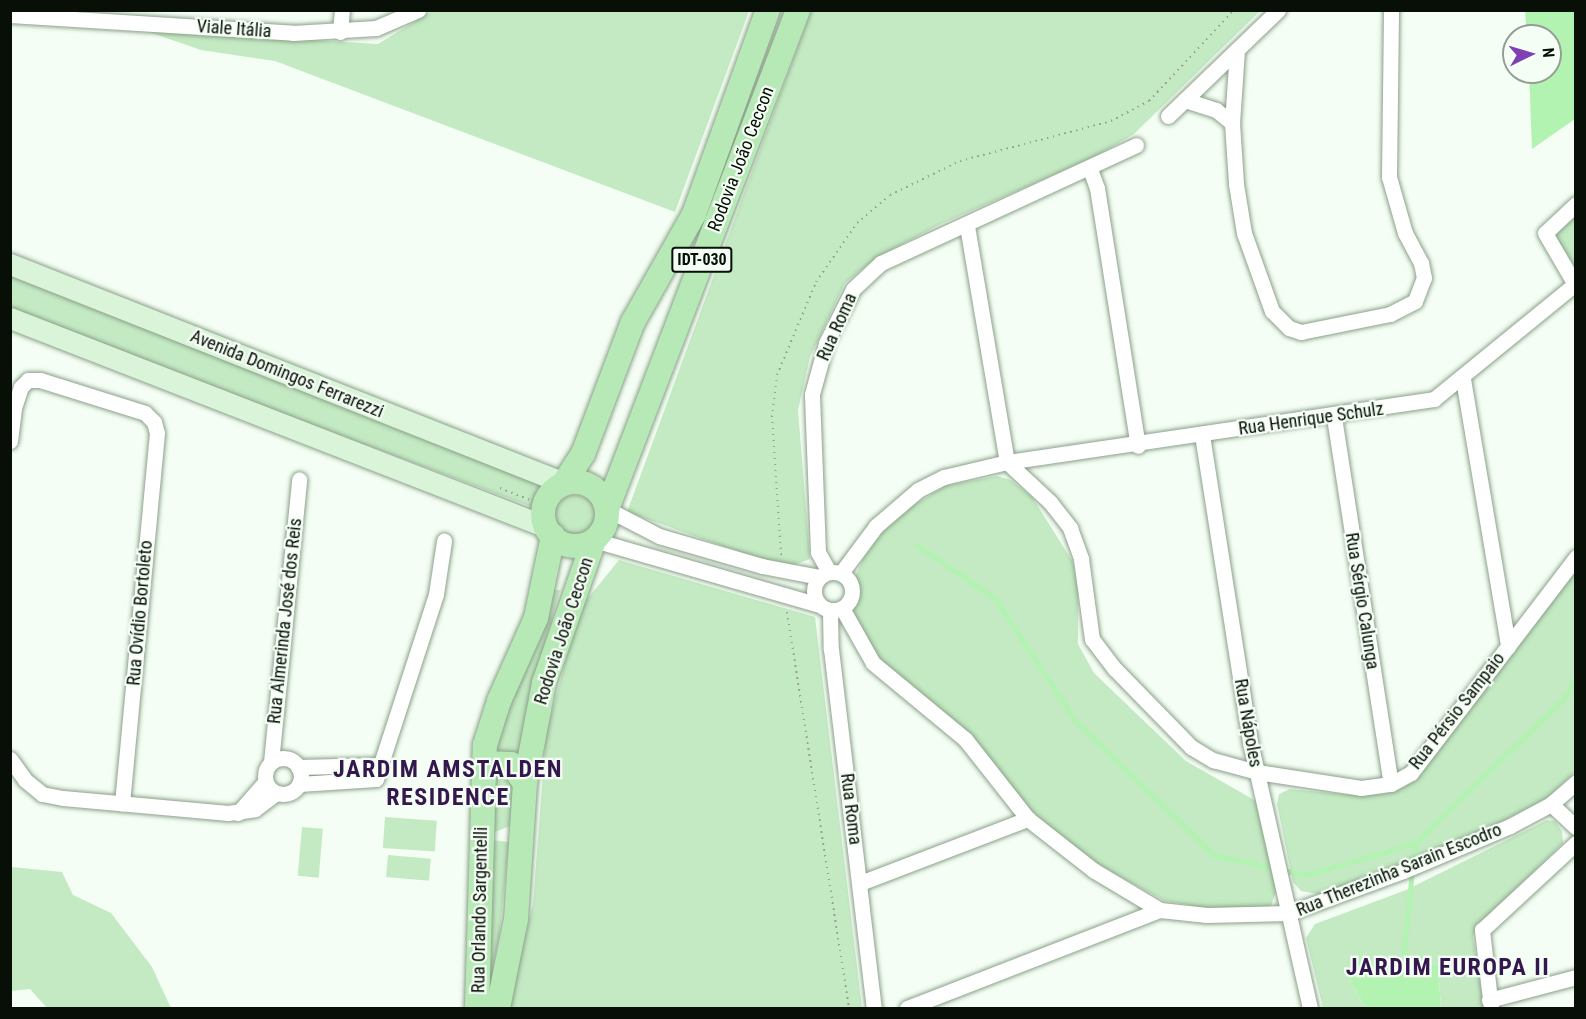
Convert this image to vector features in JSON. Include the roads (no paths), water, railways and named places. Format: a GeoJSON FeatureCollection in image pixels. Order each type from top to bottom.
{"type":"FeatureCollection","features":[{"type":"Feature","properties":{"kind":"main road","name":"Rodovia João Ceccon"},"geometry":{"type":"LineString","coordinates":[[564,483],[584,454],[633,322],[694,214],[768,10]]}},
{"type":"Feature","properties":{"kind":"main road","name":"Rodovia João Ceccon"},"geometry":{"type":"LineString","coordinates":[[607,509],[798,10]]}},
{"type":"Feature","properties":{"kind":"main road","name":"Avenida Domingos Ferrarezzi"},"geometry":{"type":"LineString","coordinates":[[10,264],[564,483]]}},
{"type":"Feature","properties":{"kind":"main road"},"geometry":{"type":"LineString","coordinates":[[10,318],[550,532],[568,545],[594,540],[604,526],[607,509],[591,486],[564,483],[545,506],[550,532]]}},
{"type":"Feature","properties":{"kind":"main road","name":"Rua Orlando Sargentelli"},"geometry":{"type":"LineString","coordinates":[[477,1008],[484,763],[490,725],[536,618],[550,532]]}},
{"type":"Feature","properties":{"kind":"main road","name":"Rodovia João Ceccon"},"geometry":{"type":"LineString","coordinates":[[498,1008],[516,919],[525,783],[544,683],[594,540]]}},
{"type":"Feature","properties":{"kind":"main road"},"geometry":{"type":"LineString","coordinates":[[484,763],[511,764],[525,783]]}},
{"type":"Feature","properties":{"kind":"main road"},"geometry":{"type":"LineString","coordinates":[[482,830],[491,837],[520,836]]}},
{"type":"Feature","properties":{"kind":"street"},"geometry":{"type":"LineString","coordinates":[[340,32],[342,10]]}},
{"type":"Feature","properties":{"kind":"street","name":"Viale Itália"},"geometry":{"type":"LineString","coordinates":[[10,15],[293,33],[340,32],[376,28],[418,10]]}},
{"type":"Feature","properties":{"kind":"street"},"geometry":{"type":"LineString","coordinates":[[1168,116],[1278,10]]}},
{"type":"Feature","properties":{"kind":"street"},"geometry":{"type":"LineString","coordinates":[[1237,50],[1232,123],[1236,184],[1244,233],[1272,311],[1281,322],[1301,332],[1390,314],[1407,307],[1420,292],[1423,271],[1405,233],[1389,177],[1391,10]]}},
{"type":"Feature","properties":{"kind":"street"},"geometry":{"type":"LineString","coordinates":[[1185,100],[1216,110],[1232,123]]}},
{"type":"Feature","properties":{"kind":"street","name":"Rua Roma"},"geometry":{"type":"LineString","coordinates":[[830,608],[850,599],[852,587],[830,574],[818,552],[810,424],[812,394],[826,343],[854,289],[881,263],[967,226],[1136,145]]}},
{"type":"Feature","properties":{"kind":"street"},"geometry":{"type":"LineString","coordinates":[[1090,169],[1097,188],[1138,446]]}},
{"type":"Feature","properties":{"kind":"street"},"geometry":{"type":"LineString","coordinates":[[1575,204],[1546,229],[1545,236],[1575,285]]}},
{"type":"Feature","properties":{"kind":"street"},"geometry":{"type":"LineString","coordinates":[[607,509],[659,536],[782,571],[830,574],[856,554],[876,526],[918,490],[944,477],[1006,462],[967,226]]}},
{"type":"Feature","properties":{"kind":"street","name":"Rua Henrique Schulz"},"geometry":{"type":"LineString","coordinates":[[1006,462],[1138,446],[1334,417],[1434,399],[1463,379],[1575,285]]}},
{"type":"Feature","properties":{"kind":"street"},"geometry":{"type":"LineString","coordinates":[[1463,379],[1508,646]]}},
{"type":"Feature","properties":{"kind":"street","name":"Rua Ovídio Bortoleto"},"geometry":{"type":"LineString","coordinates":[[12,408],[21,387],[28,380],[40,380],[145,413],[153,422],[157,433],[122,803]]}},
{"type":"Feature","properties":{"kind":"street"},"geometry":{"type":"LineString","coordinates":[[10,441],[12,408]]}},
{"type":"Feature","properties":{"kind":"street","name":"Rua Sérgio Calunga"},"geometry":{"type":"LineString","coordinates":[[1334,417],[1391,784]]}},
{"type":"Feature","properties":{"kind":"street","name":"Rua Nápoles"},"geometry":{"type":"LineString","coordinates":[[1202,435],[1257,772],[1310,1008]]}},
{"type":"Feature","properties":{"kind":"street","name":"Rua Pérsio Sampaio"},"geometry":{"type":"LineString","coordinates":[[1006,462],[1050,502],[1070,528],[1087,590],[1086,618],[1092,639],[1103,656],[1191,747],[1213,760],[1257,772],[1361,788],[1391,784],[1411,773],[1575,557]]}},
{"type":"Feature","properties":{"kind":"street","name":"Rua Almerinda José dos Reis"},"geometry":{"type":"LineString","coordinates":[[271,762],[299,479]]}},
{"type":"Feature","properties":{"kind":"street"},"geometry":{"type":"LineString","coordinates":[[594,540],[830,608]]}},
{"type":"Feature","properties":{"kind":"street"},"geometry":{"type":"LineString","coordinates":[[378,772],[436,594],[444,541]]}},
{"type":"Feature","properties":{"kind":"street","name":"Rua Roma"},"geometry":{"type":"LineString","coordinates":[[830,574],[814,590],[830,608],[874,1008]]}},
{"type":"Feature","properties":{"kind":"street","name":"Rua Therezinha Sarain Escodro"},"geometry":{"type":"LineString","coordinates":[[830,608],[873,663],[965,739],[1028,819],[1093,870],[1160,909],[1206,915],[1289,913],[1422,864],[1551,804],[1575,782]]}},
{"type":"Feature","properties":{"kind":"street"},"geometry":{"type":"LineString","coordinates":[[10,759],[25,780],[42,794],[238,813],[255,809],[276,793],[292,792],[299,784],[378,772]]}},
{"type":"Feature","properties":{"kind":"street"},"geometry":{"type":"LineString","coordinates":[[238,813],[265,782],[265,771],[271,762],[289,759],[298,767],[378,772]]}},
{"type":"Feature","properties":{"kind":"street"},"geometry":{"type":"LineString","coordinates":[[298,767],[299,784]]}},
{"type":"Feature","properties":{"kind":"street"},"geometry":{"type":"LineString","coordinates":[[265,782],[276,793]]}},
{"type":"Feature","properties":{"kind":"street"},"geometry":{"type":"LineString","coordinates":[[1551,804],[1575,827]]}},
{"type":"Feature","properties":{"kind":"street"},"geometry":{"type":"LineString","coordinates":[[860,883],[1028,819]]}},
{"type":"Feature","properties":{"kind":"street"},"geometry":{"type":"LineString","coordinates":[[1575,843],[1489,923],[1480,938],[1490,1004],[1575,977]]}},
{"type":"Feature","properties":{"kind":"street"},"geometry":{"type":"LineString","coordinates":[[907,1008],[1160,909]]}},
{"type":"Feature","properties":{"kind":"waterway"},"geometry":{"type":"LineString","coordinates":[[917,545],[995,598],[1075,720],[1214,855],[1274,868]]}},
{"type":"Feature","properties":{"kind":"waterway"},"geometry":{"type":"LineString","coordinates":[[1413,862],[1415,843],[1563,699],[1576,679]]}},
{"type":"Feature","properties":{"kind":"waterway"},"geometry":{"type":"LineString","coordinates":[[1282,870],[1306,875],[1415,843]]}},
{"type":"Feature","properties":{"kind":"waterway"},"geometry":{"type":"LineString","coordinates":[[1410,978],[1404,950],[1412,871]]}},
{"type":"Feature","properties":{"kind":"district","name":"JARDIM AMSTALDEN RESIDENCE"},"geometry":{"type":"Point","coordinates":[448,784]}},
{"type":"Feature","properties":{"kind":"district","name":"JARDIM EUROPA II"},"geometry":{"type":"Point","coordinates":[1448,968]}}]}
